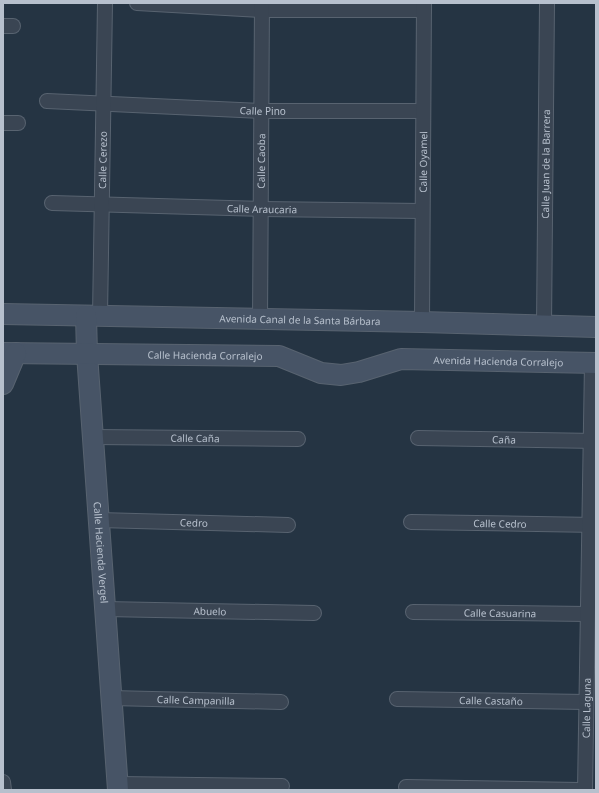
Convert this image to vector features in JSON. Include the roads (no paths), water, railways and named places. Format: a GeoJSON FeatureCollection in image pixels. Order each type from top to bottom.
{"type":"FeatureCollection","features":[{"type":"Feature","properties":{"kind":"main road","name":"Avenida Canal de la Santa Bárbara"},"geometry":{"type":"LineString","coordinates":[[3,314],[596,327]]}},
{"type":"Feature","properties":{"kind":"main road","name":"Calle Hacienda Vergel"},"geometry":{"type":"LineString","coordinates":[[93,316],[87,354],[118,787]]}},
{"type":"Feature","properties":{"kind":"main road","name":"Calle Hacienda Corralejo"},"geometry":{"type":"LineString","coordinates":[[10,353],[279,356],[321,373],[340,375],[359,372],[401,359]]}},
{"type":"Feature","properties":{"kind":"main road"},"geometry":{"type":"LineString","coordinates":[[3,384],[10,353]]}},
{"type":"Feature","properties":{"kind":"main road","name":"Avenida Hacienda Corralejo"},"geometry":{"type":"LineString","coordinates":[[401,359],[594,363]]}},
{"type":"Feature","properties":{"kind":"street","name":"Calle Cerezo"},"geometry":{"type":"LineString","coordinates":[[93,316],[102,204],[105,3]]}},
{"type":"Feature","properties":{"kind":"street"},"geometry":{"type":"LineString","coordinates":[[137,3],[262,7],[424,7]]}},
{"type":"Feature","properties":{"kind":"street","name":"Calle Juan de la Barrera"},"geometry":{"type":"LineString","coordinates":[[544,326],[547,3]]}},
{"type":"Feature","properties":{"kind":"street","name":"Calle Caoba"},"geometry":{"type":"LineString","coordinates":[[260,320],[262,7]]}},
{"type":"Feature","properties":{"kind":"street","name":"Calle Oyamel"},"geometry":{"type":"LineString","coordinates":[[422,322],[424,7]]}},
{"type":"Feature","properties":{"kind":"street","name":"Calle Pino"},"geometry":{"type":"LineString","coordinates":[[47,101],[262,111],[423,111]]}},
{"type":"Feature","properties":{"kind":"street"},"geometry":{"type":"LineString","coordinates":[[3,123],[18,123]]}},
{"type":"Feature","properties":{"kind":"street","name":"Calle Araucaria"},"geometry":{"type":"LineString","coordinates":[[52,203],[261,209],[422,211]]}},
{"type":"Feature","properties":{"kind":"street","name":"Calle Laguna"},"geometry":{"type":"LineString","coordinates":[[585,790],[591,736],[586,702],[591,667],[588,614],[592,595],[594,363]]}},
{"type":"Feature","properties":{"kind":"street","name":"Calle Caña"},"geometry":{"type":"LineString","coordinates":[[93,437],[298,439]]}},
{"type":"Feature","properties":{"kind":"street","name":"Caña"},"geometry":{"type":"LineString","coordinates":[[418,438],[593,441]]}},
{"type":"Feature","properties":{"kind":"street","name":"Cedro"},"geometry":{"type":"LineString","coordinates":[[99,520],[288,525]]}},
{"type":"Feature","properties":{"kind":"street","name":"Calle Cedro"},"geometry":{"type":"LineString","coordinates":[[411,522],[593,525]]}},
{"type":"Feature","properties":{"kind":"street","name":"Abuelo"},"geometry":{"type":"LineString","coordinates":[[105,609],[314,613]]}},
{"type":"Feature","properties":{"kind":"street","name":"Calle Casuarina"},"geometry":{"type":"LineString","coordinates":[[413,612],[588,614]]}},
{"type":"Feature","properties":{"kind":"street","name":"Calle Campanilla"},"geometry":{"type":"LineString","coordinates":[[111,698],[281,702]]}},
{"type":"Feature","properties":{"kind":"street","name":"Calle Castaño"},"geometry":{"type":"LineString","coordinates":[[397,699],[586,702]]}},
{"type":"Feature","properties":{"kind":"street"},"geometry":{"type":"LineString","coordinates":[[3,782],[4,790]]}},
{"type":"Feature","properties":{"kind":"street"},"geometry":{"type":"LineString","coordinates":[[118,787],[282,786]]}},
{"type":"Feature","properties":{"kind":"street"},"geometry":{"type":"LineString","coordinates":[[406,787],[579,790]]}}]}
